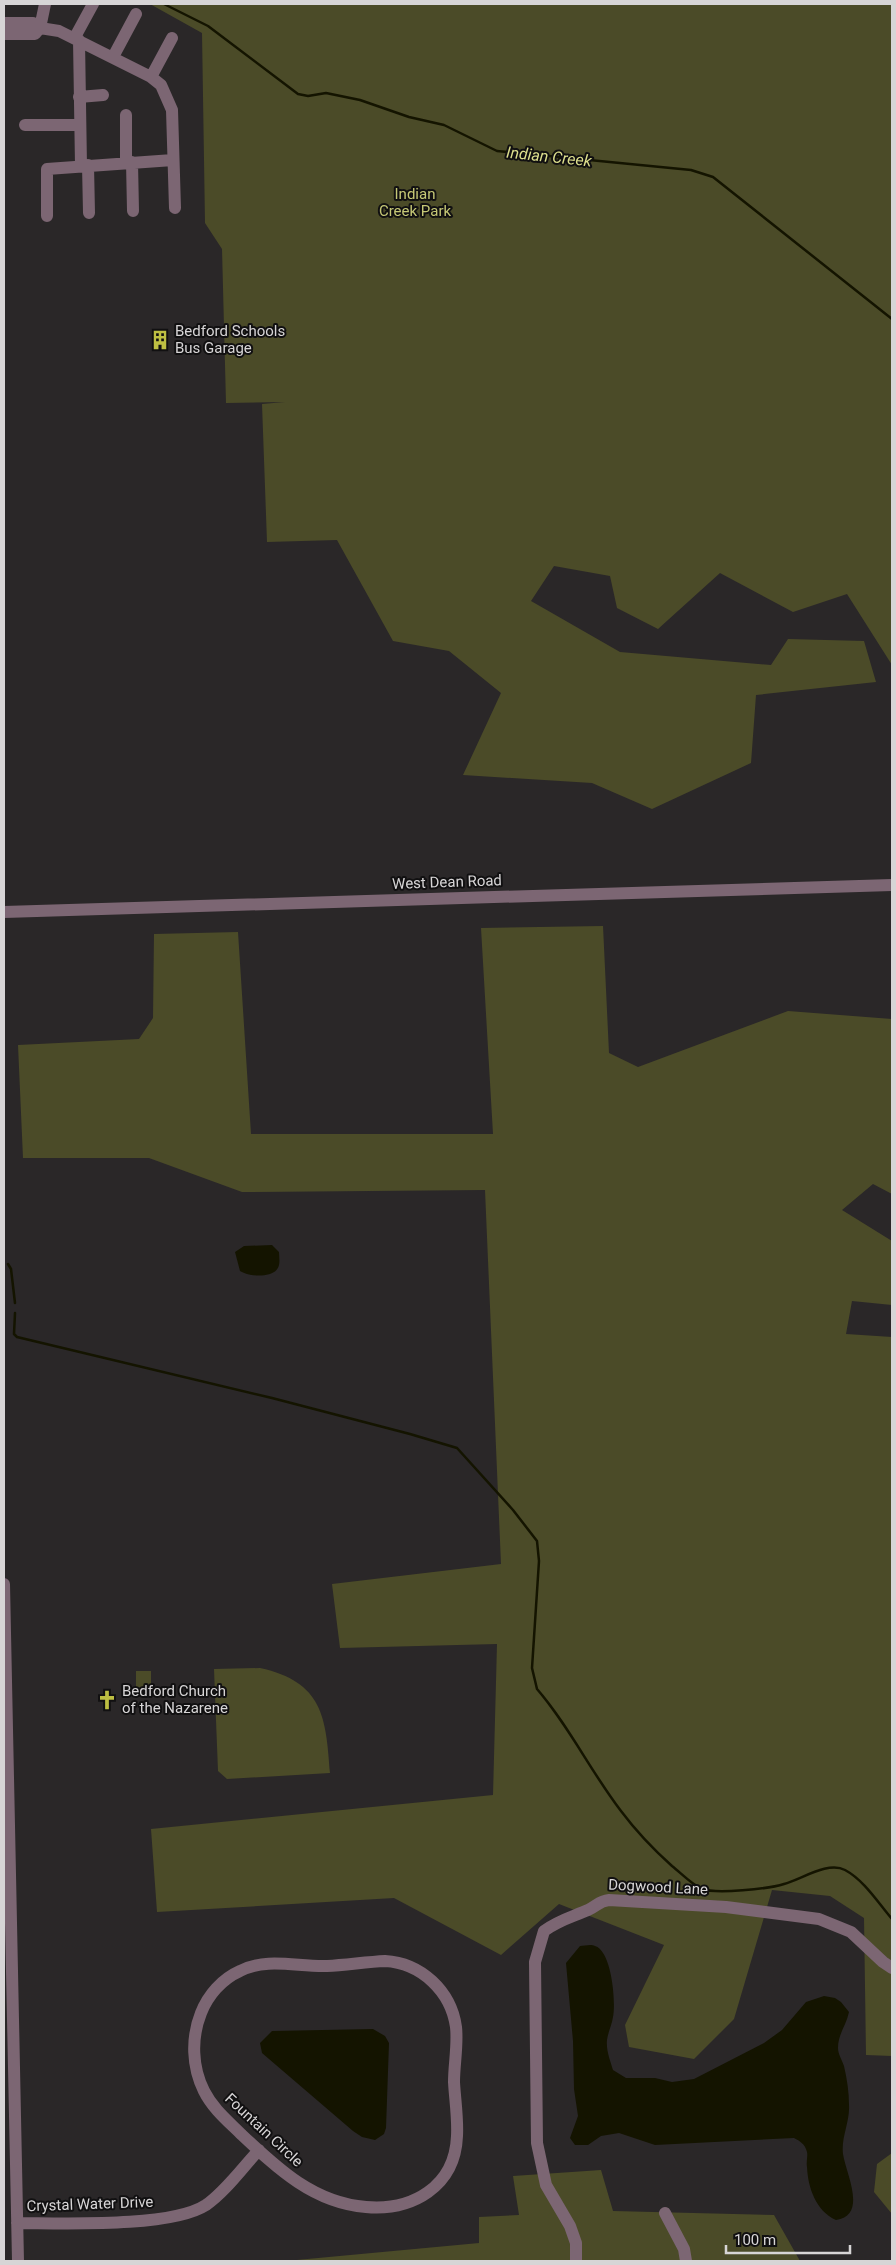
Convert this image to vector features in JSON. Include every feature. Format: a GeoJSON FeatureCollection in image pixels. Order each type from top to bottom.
{"type":"FeatureCollection","features":[{"type":"Feature","properties":{"kind":"street"},"geometry":{"type":"LineString","coordinates":[[4,34],[35,34],[40,28],[44,4]]}},
{"type":"Feature","properties":{"kind":"street"},"geometry":{"type":"LineString","coordinates":[[89,213],[80,124],[77,39],[93,4]]}},
{"type":"Feature","properties":{"kind":"street"},"geometry":{"type":"LineString","coordinates":[[113,57],[136,14]]}},
{"type":"Feature","properties":{"kind":"street"},"geometry":{"type":"LineString","coordinates":[[4,24],[33,23],[40,28],[60,30],[151,77],[161,85],[172,110],[175,208]]}},
{"type":"Feature","properties":{"kind":"street"},"geometry":{"type":"LineString","coordinates":[[151,77],[172,38]]}},
{"type":"Feature","properties":{"kind":"street"},"geometry":{"type":"LineString","coordinates":[[79,98],[103,95]]}},
{"type":"Feature","properties":{"kind":"street"},"geometry":{"type":"LineString","coordinates":[[126,115],[133,211]]}},
{"type":"Feature","properties":{"kind":"street"},"geometry":{"type":"LineString","coordinates":[[25,125],[80,124]]}},
{"type":"Feature","properties":{"kind":"street"},"geometry":{"type":"LineString","coordinates":[[47,216],[47,169],[173,160]]}},
{"type":"Feature","properties":{"kind":"street","name":"West Dean Road"},"geometry":{"type":"LineString","coordinates":[[4,912],[892,885]]}},
{"type":"Feature","properties":{"kind":"street"},"geometry":{"type":"LineString","coordinates":[[4,1584],[5,1724],[18,2261]]}},
{"type":"Feature","properties":{"kind":"street","name":"Dogwood Lane"},"geometry":{"type":"LineString","coordinates":[[576,2261],[576,2243],[570,2226],[546,2185],[538,2143],[535,1962],[544,1930],[559,1920],[590,1909],[599,1901],[726,1907],[820,1919],[851,1932],[892,1968]]}},
{"type":"Feature","properties":{"kind":"street","name":"Fountain Circle"},"geometry":{"type":"LineString","coordinates":[[385,1961],[410,1966],[424,1974],[437,1986],[448,2002],[456,2028],[454,2079],[457,2136],[449,2166],[432,2189],[419,2199],[400,2206],[375,2208],[347,2204],[308,2190],[288,2176],[258,2150],[216,2110],[204,2092],[197,2072],[194,2052],[196,2026],[206,2002],[218,1986],[234,1974],[259,1964],[325,1966],[385,1961]]}},
{"type":"Feature","properties":{"kind":"street","name":"Crystal Water Drive"},"geometry":{"type":"LineString","coordinates":[[17,2223],[122,2222],[188,2213],[212,2200],[258,2150]]}},
{"type":"Feature","properties":{"kind":"street"},"geometry":{"type":"LineString","coordinates":[[665,2213],[684,2249],[686,2261]]}},
{"type":"Feature","properties":{"kind":"green space","name":"Indian Creek Park"},"geometry":{"type":"Polygon","coordinates":[[[150,4],[892,4],[892,665],[847,594],[793,612],[720,573],[658,629],[617,608],[610,576],[554,566],[531,601],[620,652],[771,665],[788,639],[864,641],[876,682],[756,695],[751,763],[652,809],[592,783],[463,775],[501,693],[449,651],[393,641],[337,540],[267,542],[262,404],[285,402],[226,403],[222,249],[205,223],[202,33],[150,4]]]}},
{"type":"Feature","properties":{"kind":"green space"},"geometry":{"type":"Polygon","coordinates":[[[603,926],[609,1053],[638,1067],[788,1011],[892,1019],[892,1194],[873,1184],[842,1210],[892,1241],[892,1305],[852,1301],[846,1334],[892,1337],[892,2056],[866,2055],[864,1918],[830,1896],[772,1890],[734,2019],[694,2059],[629,2047],[625,2025],[664,1945],[559,1904],[501,1955],[394,1898],[157,1912],[151,1829],[493,1795],[497,1644],[340,1648],[332,1584],[501,1564],[485,1190],[242,1192],[149,1158],[23,1158],[18,1045],[139,1039],[153,1018],[154,934],[238,932],[251,1134],[493,1134],[481,928],[603,926]]]}},
{"type":"Feature","properties":{"kind":"green space"},"geometry":{"type":"Polygon","coordinates":[[[260,1668],[281,1674],[297,1682],[309,1693],[317,1705],[323,1719],[330,1773],[227,1779],[218,1771],[214,1669],[260,1668]]]}},
{"type":"Feature","properties":{"kind":"green space"},"geometry":{"type":"Polygon","coordinates":[[[136,1671],[151,1671],[151,1694],[136,1694],[136,1671]]]}},
{"type":"Feature","properties":{"kind":"green space"},"geometry":{"type":"Polygon","coordinates":[[[892,2153],[892,2214],[874,2192],[877,2164],[892,2153]]]}},
{"type":"Feature","properties":{"kind":"green space"},"geometry":{"type":"Polygon","coordinates":[[[601,2170],[613,2211],[774,2215],[800,2261],[286,2261],[479,2243],[479,2217],[519,2215],[513,2176],[601,2170]]]}},
{"type":"Feature","properties":{"kind":"shaded area"},"geometry":{"type":"Polygon","coordinates":[[[272,1245],[279,1252],[277,1270],[262,1276],[249,1275],[240,1271],[235,1252],[244,1246],[272,1245]]]}},
{"type":"Feature","properties":{"kind":"shaded area"},"geometry":{"type":"Polygon","coordinates":[[[593,1945],[601,1950],[609,1967],[612,1978],[614,2010],[607,2040],[608,2051],[613,2070],[626,2078],[655,2078],[672,2082],[694,2079],[764,2043],[782,2030],[806,2002],[824,1996],[835,1998],[841,2002],[849,2012],[839,2038],[838,2048],[844,2066],[849,2100],[843,2154],[851,2182],[853,2202],[851,2210],[846,2217],[836,2220],[818,2205],[809,2183],[806,2149],[802,2143],[794,2138],[655,2145],[619,2133],[601,2136],[588,2145],[575,2145],[570,2138],[578,2116],[574,2089],[573,2041],[566,1963],[580,1946],[593,1945]]]}},
{"type":"Feature","properties":{"kind":"shaded area"},"geometry":{"type":"Polygon","coordinates":[[[373,2029],[385,2036],[389,2043],[386,2128],[384,2134],[375,2140],[362,2137],[353,2131],[262,2053],[260,2043],[272,2031],[373,2029]]]}},
{"type":"Feature","properties":{"kind":"waterway","name":"Indian Creek"},"geometry":{"type":"LineString","coordinates":[[164,4],[208,26],[298,94],[308,96],[326,93],[360,100],[409,117],[444,125],[497,151],[691,170],[713,177],[892,319]]}},
{"type":"Feature","properties":{"kind":"waterway"},"geometry":{"type":"LineString","coordinates":[[8,1264],[11,1269],[15,1303]]}},
{"type":"Feature","properties":{"kind":"waterway"},"geometry":{"type":"LineString","coordinates":[[15,1313],[14,1334],[17,1337],[272,1398],[457,1448],[513,1510],[537,1541],[539,1561],[532,1668],[537,1689],[549,1703],[610,1796],[645,1840],[665,1860],[702,1889],[730,1891],[767,1888],[791,1882],[823,1869],[838,1868],[845,1870],[859,1880],[892,1919]]}},
{"type":"Feature","properties":{"kind":"place","name":"Bedford Schools Bus Garage"},"geometry":{"type":"Point","coordinates":[160,340]}},
{"type":"Feature","properties":{"kind":"place","name":"Bedford Church of the Nazarene"},"geometry":{"type":"Point","coordinates":[107,1700]}}]}
